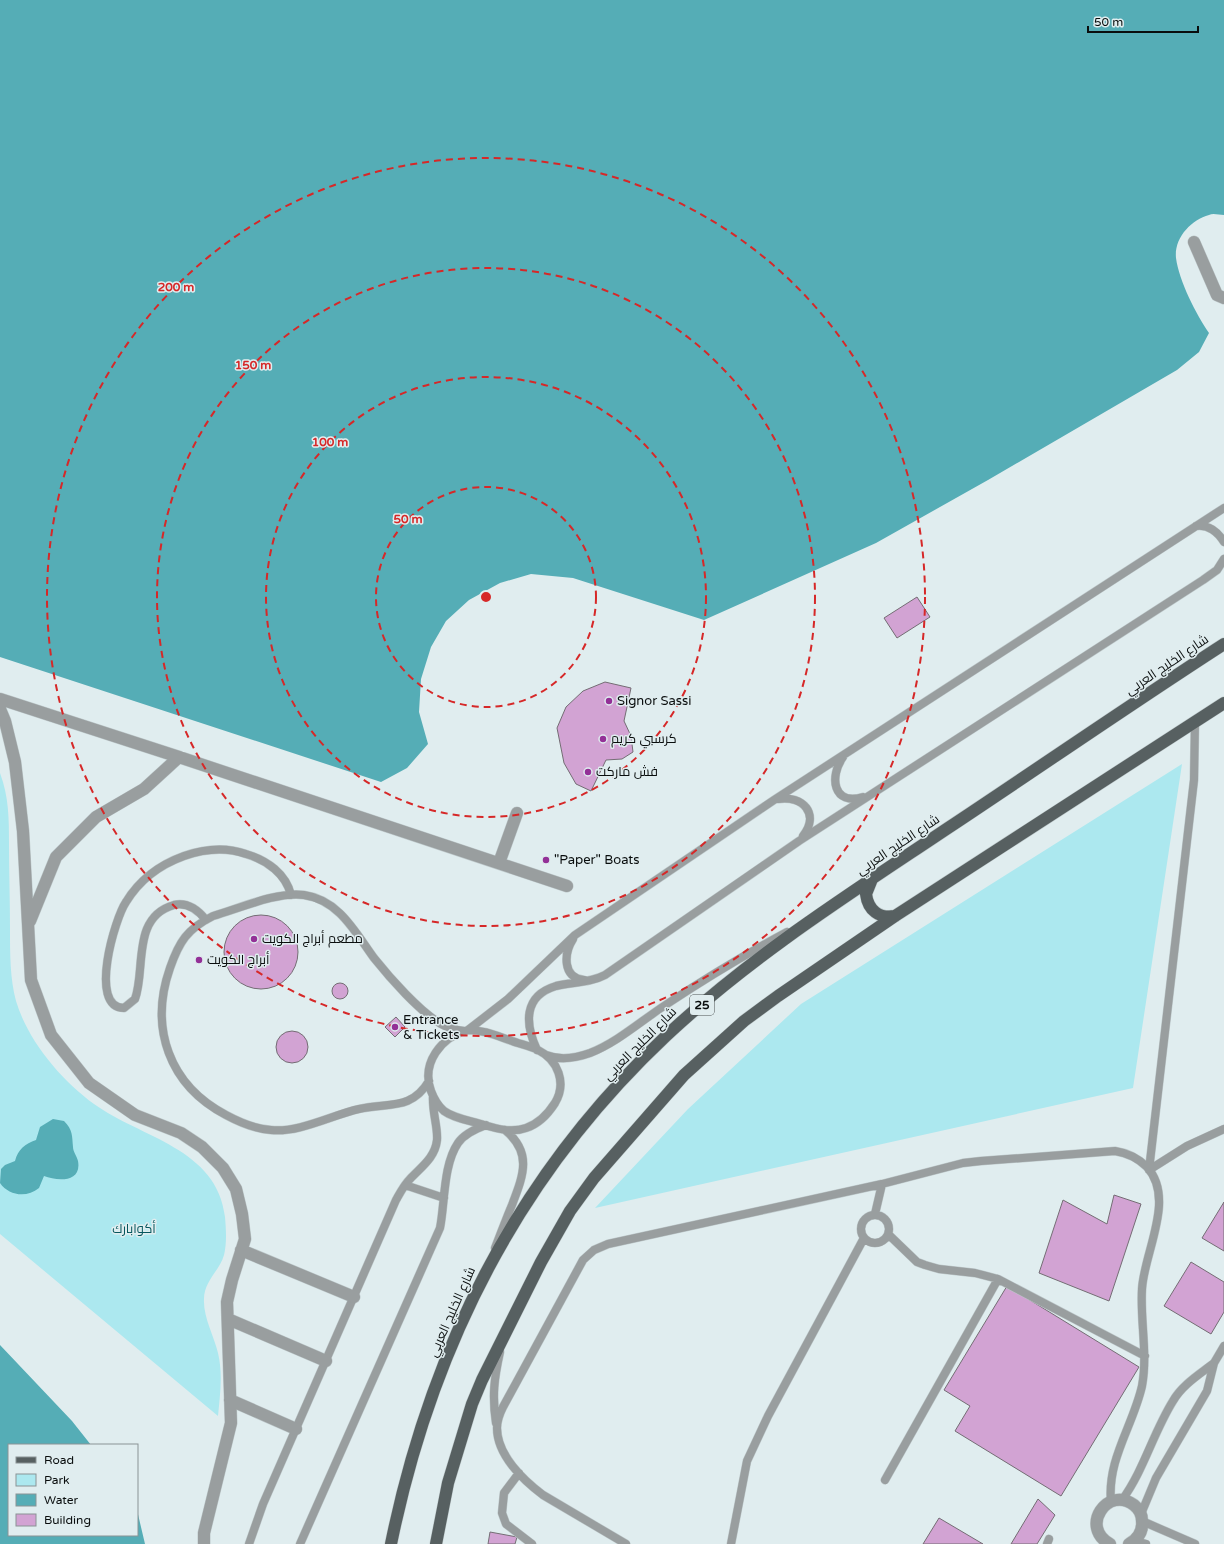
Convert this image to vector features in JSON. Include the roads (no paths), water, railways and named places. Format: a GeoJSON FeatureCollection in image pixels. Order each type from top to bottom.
{"type":"FeatureCollection","features":[{"type":"Feature","properties":{"kind":"main road","name":"شارع الخليج العربي"},"geometry":{"type":"LineString","coordinates":[[391,1544],[397,1514],[421,1426],[437,1382],[472,1300],[490,1263],[536,1186],[592,1115],[636,1065],[684,1020],[729,982],[824,911],[1224,644]]}},
{"type":"Feature","properties":{"kind":"main road"},"geometry":{"type":"LineString","coordinates":[[436,1544],[448,1484],[463,1430],[482,1380],[541,1262],[570,1211],[594,1178],[684,1075],[744,1021],[778,996],[895,916],[1224,702]]}},
{"type":"Feature","properties":{"kind":"main road"},"geometry":{"type":"LineString","coordinates":[[872,879],[866,894],[871,909],[885,917],[895,916]]}},
{"type":"Feature","properties":{"kind":"street"},"geometry":{"type":"LineString","coordinates":[[1194,242],[1217,295],[1224,298]]}},
{"type":"Feature","properties":{"kind":"street"},"geometry":{"type":"LineString","coordinates":[[0,699],[568,886]]}},
{"type":"Feature","properties":{"kind":"street"},"geometry":{"type":"LineString","coordinates":[[0,709],[5,721],[15,762],[23,831],[29,923],[30,980],[51,1035],[89,1083],[135,1115],[186,1137],[202,1147],[223,1168],[236,1190],[242,1214],[245,1239],[232,1280],[227,1302],[231,1423],[204,1533],[204,1544]]}},
{"type":"Feature","properties":{"kind":"street"},"geometry":{"type":"LineString","coordinates":[[29,923],[56,857],[96,817],[144,789],[179,757]]}},
{"type":"Feature","properties":{"kind":"street"},"geometry":{"type":"LineString","coordinates":[[499,864],[517,813]]}},
{"type":"Feature","properties":{"kind":"street"},"geometry":{"type":"LineString","coordinates":[[241,1250],[354,1297]]}},
{"type":"Feature","properties":{"kind":"street"},"geometry":{"type":"LineString","coordinates":[[228,1319],[326,1361]]}},
{"type":"Feature","properties":{"kind":"street"},"geometry":{"type":"LineString","coordinates":[[230,1400],[296,1429]]}},
{"type":"Feature","properties":{"kind":"street"},"geometry":{"type":"LineString","coordinates":[[1110,1544],[1102,1538],[1098,1532],[1096,1524],[1098,1514],[1102,1508],[1116,1501],[1134,1506],[1142,1517],[1142,1530],[1132,1542]]}},
{"type":"Feature","properties":{"kind":"street"},"geometry":{"type":"LineString","coordinates":[[1094,1544],[1098,1532]]}},
{"type":"Feature","properties":{"kind":"lane"},"geometry":{"type":"LineString","coordinates":[[429,1081],[421,1092],[406,1102],[364,1108],[282,1130],[270,1130],[246,1124],[220,1112],[205,1102],[185,1082],[172,1062],[164,1041],[161,1019],[167,975],[177,950],[188,932],[206,920],[265,901],[291,895],[312,897],[334,909],[353,926],[374,958],[419,1007],[440,1024],[466,1031],[488,1032],[537,1050],[546,1056],[556,1068],[560,1078],[561,1084],[557,1100],[547,1114],[535,1124],[522,1130],[505,1130],[486,1125],[451,1115],[440,1107],[433,1096],[429,1081],[430,1063],[437,1050],[448,1039],[466,1031],[508,1000],[575,935],[774,800],[1224,508]]}},
{"type":"Feature","properties":{"kind":"lane"},"geometry":{"type":"LineString","coordinates":[[1195,526],[1205,526],[1210,528],[1216,532],[1224,542]]}},
{"type":"Feature","properties":{"kind":"lane"},"geometry":{"type":"LineString","coordinates":[[537,1050],[530,1034],[528,1024],[529,1014],[533,1003],[544,992],[556,986],[591,980],[605,975],[799,841],[1203,580],[1216,570],[1224,559]]}},
{"type":"Feature","properties":{"kind":"lane"},"geometry":{"type":"LineString","coordinates":[[1208,655],[1224,640]]}},
{"type":"Feature","properties":{"kind":"lane"},"geometry":{"type":"LineString","coordinates":[[1149,1170],[1194,780],[1195,721]]}},
{"type":"Feature","properties":{"kind":"lane"},"geometry":{"type":"LineString","coordinates":[[846,754],[838,765],[835,774],[834,783],[838,790],[842,795],[849,798],[859,798],[873,793]]}},
{"type":"Feature","properties":{"kind":"lane"},"geometry":{"type":"LineString","coordinates":[[774,800],[791,799],[800,802],[807,808],[810,816],[810,826],[799,841]]}},
{"type":"Feature","properties":{"kind":"lane"},"geometry":{"type":"LineString","coordinates":[[206,920],[196,910],[185,905],[172,906],[156,915],[148,927],[143,945],[135,999],[124,1008],[119,1007],[112,1002],[108,993],[106,979],[112,934],[125,902],[142,881],[156,869],[179,858],[201,851],[220,850],[240,852],[256,857],[276,870],[287,882],[291,895]]}},
{"type":"Feature","properties":{"kind":"lane"},"geometry":{"type":"LineString","coordinates":[[546,1056],[567,1059],[593,1052],[719,971],[824,911]]}},
{"type":"Feature","properties":{"kind":"lane"},"geometry":{"type":"LineString","coordinates":[[575,935],[566,953],[567,966],[571,974],[576,978],[591,980]]}},
{"type":"Feature","properties":{"kind":"lane"},"geometry":{"type":"LineString","coordinates":[[249,1544],[263,1504],[396,1200],[405,1185],[434,1152],[437,1139],[432,1108],[433,1096]]}},
{"type":"Feature","properties":{"kind":"lane"},"geometry":{"type":"LineString","coordinates":[[300,1544],[436,1236],[441,1223],[450,1164],[458,1143],[473,1130],[486,1125]]}},
{"type":"Feature","properties":{"kind":"lane"},"geometry":{"type":"LineString","coordinates":[[1149,1170],[1187,1146],[1224,1129]]}},
{"type":"Feature","properties":{"kind":"lane"},"geometry":{"type":"LineString","coordinates":[[490,1263],[524,1169],[520,1146],[505,1130]]}},
{"type":"Feature","properties":{"kind":"lane"},"geometry":{"type":"LineString","coordinates":[[497,1428],[503,1407],[573,1276],[583,1260],[594,1250],[608,1244],[882,1184],[963,1163],[1115,1151],[1129,1155],[1149,1170],[1157,1185],[1160,1201],[1144,1270],[1142,1287],[1142,1326],[1145,1356],[1138,1399],[1111,1472],[1116,1501]]}},
{"type":"Feature","properties":{"kind":"lane"},"geometry":{"type":"LineString","coordinates":[[875,1214],[882,1184]]}},
{"type":"Feature","properties":{"kind":"lane"},"geometry":{"type":"LineString","coordinates":[[405,1185],[444,1198]]}},
{"type":"Feature","properties":{"kind":"lane"},"geometry":{"type":"LineString","coordinates":[[875,1214],[885,1219],[889,1226],[888,1234],[884,1240],[877,1243],[870,1242],[864,1238],[860,1229],[866,1217],[875,1214]]}},
{"type":"Feature","properties":{"kind":"lane"},"geometry":{"type":"LineString","coordinates":[[888,1234],[917,1262],[939,1269],[975,1273],[998,1279],[1145,1356]]}},
{"type":"Feature","properties":{"kind":"lane"},"geometry":{"type":"LineString","coordinates":[[731,1544],[747,1461],[768,1416],[864,1238]]}},
{"type":"Feature","properties":{"kind":"lane"},"geometry":{"type":"LineString","coordinates":[[885,1480],[998,1279]]}},
{"type":"Feature","properties":{"kind":"lane"},"geometry":{"type":"LineString","coordinates":[[504,1334],[493,1383],[493,1399],[497,1428],[504,1450],[519,1473],[543,1495],[626,1544]]}},
{"type":"Feature","properties":{"kind":"lane"},"geometry":{"type":"LineString","coordinates":[[1195,1544],[1142,1517],[1156,1478],[1207,1391],[1214,1364],[1223,1349]]}},
{"type":"Feature","properties":{"kind":"lane"},"geometry":{"type":"LineString","coordinates":[[1116,1501],[1138,1473],[1173,1400],[1189,1383],[1214,1364]]}},
{"type":"Feature","properties":{"kind":"lane"},"geometry":{"type":"LineString","coordinates":[[519,1473],[504,1493],[502,1513],[506,1524],[532,1544]]}},
{"type":"Feature","properties":{"kind":"lane"},"geometry":{"type":"LineString","coordinates":[[386,1544],[397,1514]]}},
{"type":"Feature","properties":{"kind":"lane"},"geometry":{"type":"LineString","coordinates":[[1132,1542],[1146,1544]]}},
{"type":"Feature","properties":{"kind":"water"},"geometry":{"type":"Polygon","coordinates":[[[0,0],[1224,0],[1224,215],[1211,214],[1196,221],[1181,237],[1176,251],[1178,267],[1184,287],[1209,333],[1199,352],[1177,370],[988,480],[876,543],[704,620],[573,578],[531,574],[500,583],[469,600],[446,621],[431,647],[421,679],[419,712],[428,744],[407,768],[381,782],[0,657],[0,0]]]}},
{"type":"Feature","properties":{"kind":"water"},"geometry":{"type":"Polygon","coordinates":[[[53,1119],[64,1121],[71,1130],[73,1149],[78,1161],[76,1173],[67,1179],[55,1179],[44,1176],[39,1188],[29,1193],[18,1194],[8,1191],[0,1183],[1,1169],[5,1165],[15,1161],[22,1148],[28,1143],[36,1140],[40,1127],[53,1119]]]}},
{"type":"Feature","properties":{"kind":"water"},"geometry":{"type":"Polygon","coordinates":[[[0,1345],[72,1421],[90,1444],[8,1444],[8,1536],[138,1536],[138,1514],[145,1544],[0,1544],[0,1345]]]}},
{"type":"Feature","properties":{"kind":"place","name":"Signor Sassi"},"geometry":{"type":"Point","coordinates":[609,701]}},
{"type":"Feature","properties":{"kind":"place","name":"كرسبي كريم"},"geometry":{"type":"Point","coordinates":[603,739]}},
{"type":"Feature","properties":{"kind":"place","name":"فش ماركت"},"geometry":{"type":"Point","coordinates":[588,772]}},
{"type":"Feature","properties":{"kind":"place","name":"\"Paper\" Boats"},"geometry":{"type":"Point","coordinates":[546,860]}},
{"type":"Feature","properties":{"kind":"place","name":"مطعم أبراج الكويت"},"geometry":{"type":"Point","coordinates":[254,939]}},
{"type":"Feature","properties":{"kind":"place","name":"أبراج الكويت"},"geometry":{"type":"Point","coordinates":[199,960]}},
{"type":"Feature","properties":{"kind":"place","name":"Entrance & Tickets"},"geometry":{"type":"Point","coordinates":[395,1027]}},
{"type":"Feature","properties":{"kind":"park label","name":"أكوابارك"},"geometry":{"type":"Point","coordinates":[134,1229]}}]}
